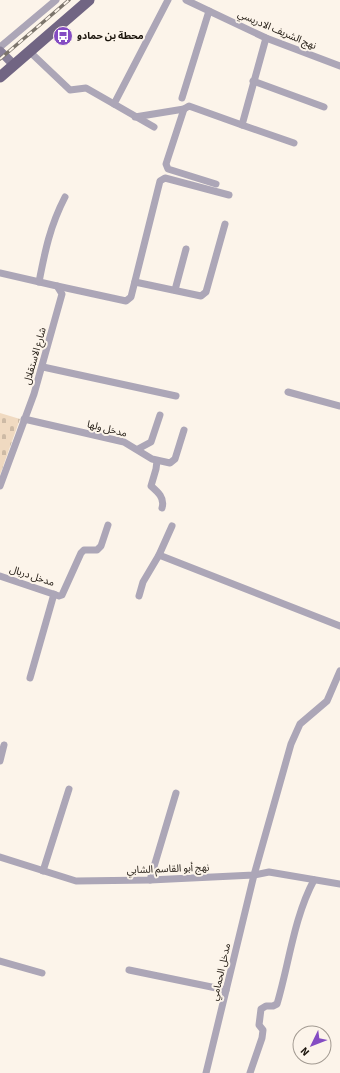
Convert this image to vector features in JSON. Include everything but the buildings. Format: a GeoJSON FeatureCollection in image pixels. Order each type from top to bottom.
{"type":"FeatureCollection","features":[{"type":"Feature","properties":{"kind":"main road"},"geometry":{"type":"LineString","coordinates":[[0,77],[89,0]]}},
{"type":"Feature","properties":{"kind":"street"},"geometry":{"type":"LineString","coordinates":[[0,47],[56,0]]}},
{"type":"Feature","properties":{"kind":"street"},"geometry":{"type":"LineString","coordinates":[[114,104],[168,0]]}},
{"type":"Feature","properties":{"kind":"street","name":"نهج الشريف الادريسي"},"geometry":{"type":"LineString","coordinates":[[187,0],[266,38],[340,66]]}},
{"type":"Feature","properties":{"kind":"street"},"geometry":{"type":"LineString","coordinates":[[182,98],[210,11]]}},
{"type":"Feature","properties":{"kind":"street"},"geometry":{"type":"LineString","coordinates":[[242,125],[266,38]]}},
{"type":"Feature","properties":{"kind":"street"},"geometry":{"type":"LineString","coordinates":[[0,51],[14,65]]}},
{"type":"Feature","properties":{"kind":"street"},"geometry":{"type":"LineString","coordinates":[[30,52],[70,90],[86,88],[134,117],[154,126]]}},
{"type":"Feature","properties":{"kind":"street"},"geometry":{"type":"LineString","coordinates":[[253,81],[324,107]]}},
{"type":"Feature","properties":{"kind":"street"},"geometry":{"type":"LineString","coordinates":[[134,117],[184,109],[189,106],[294,143]]}},
{"type":"Feature","properties":{"kind":"street"},"geometry":{"type":"LineString","coordinates":[[184,109],[166,164],[168,169],[216,184]]}},
{"type":"Feature","properties":{"kind":"street"},"geometry":{"type":"LineString","coordinates":[[0,273],[126,301],[131,297],[160,181],[165,178],[229,195]]}},
{"type":"Feature","properties":{"kind":"street"},"geometry":{"type":"LineString","coordinates":[[39,282],[48,235],[53,220],[65,197]]}},
{"type":"Feature","properties":{"kind":"street"},"geometry":{"type":"LineString","coordinates":[[135,282],[201,296],[206,292],[225,224]]}},
{"type":"Feature","properties":{"kind":"street"},"geometry":{"type":"LineString","coordinates":[[174,290],[186,249]]}},
{"type":"Feature","properties":{"kind":"street","name":"شارع الاستقلال"},"geometry":{"type":"LineString","coordinates":[[0,486],[43,367],[62,300],[62,294],[57,286]]}},
{"type":"Feature","properties":{"kind":"street"},"geometry":{"type":"LineString","coordinates":[[43,367],[176,396]]}},
{"type":"Feature","properties":{"kind":"street"},"geometry":{"type":"LineString","coordinates":[[288,392],[340,406]]}},
{"type":"Feature","properties":{"kind":"street"},"geometry":{"type":"LineString","coordinates":[[138,449],[151,442],[160,415]]}},
{"type":"Feature","properties":{"kind":"street","name":"مدخل ولها"},"geometry":{"type":"LineString","coordinates":[[24,419],[124,442],[157,461]]}},
{"type":"Feature","properties":{"kind":"street"},"geometry":{"type":"LineString","coordinates":[[162,508],[164,504],[159,492],[151,486],[157,461],[170,463],[175,459],[184,430]]}},
{"type":"Feature","properties":{"kind":"street","name":"مدخل دربال"},"geometry":{"type":"LineString","coordinates":[[0,576],[59,596],[64,593],[81,553],[84,550],[97,550],[101,546],[108,525]]}},
{"type":"Feature","properties":{"kind":"street"},"geometry":{"type":"LineString","coordinates":[[139,596],[144,582],[159,555],[172,526]]}},
{"type":"Feature","properties":{"kind":"street"},"geometry":{"type":"LineString","coordinates":[[159,555],[340,626]]}},
{"type":"Feature","properties":{"kind":"street"},"geometry":{"type":"LineString","coordinates":[[30,678],[54,594]]}},
{"type":"Feature","properties":{"kind":"street","name":"مدخل الحمامي"},"geometry":{"type":"LineString","coordinates":[[206,1073],[254,875],[295,732],[300,724],[327,701],[340,671]]}},
{"type":"Feature","properties":{"kind":"street"},"geometry":{"type":"LineString","coordinates":[[0,761],[4,745]]}},
{"type":"Feature","properties":{"kind":"street"},"geometry":{"type":"LineString","coordinates":[[43,871],[69,789]]}},
{"type":"Feature","properties":{"kind":"street"},"geometry":{"type":"LineString","coordinates":[[150,880],[176,793]]}},
{"type":"Feature","properties":{"kind":"street","name":"نهج أبو القاسم الشابي"},"geometry":{"type":"LineString","coordinates":[[0,857],[76,881],[150,880],[254,875],[269,872],[340,884]]}},
{"type":"Feature","properties":{"kind":"street"},"geometry":{"type":"LineString","coordinates":[[250,1073],[262,1038],[263,1030],[259,1025],[261,1009],[266,1006],[273,1006],[277,1004],[287,972],[290,947],[314,880]]}},
{"type":"Feature","properties":{"kind":"street"},"geometry":{"type":"LineString","coordinates":[[0,961],[42,973]]}},
{"type":"Feature","properties":{"kind":"street"},"geometry":{"type":"LineString","coordinates":[[129,970],[226,990]]}},
{"type":"Feature","properties":{"kind":"green space"},"geometry":{"type":"Polygon","coordinates":[[[0,413],[20,419],[0,475],[0,413]]]}},
{"type":"Feature","properties":{"kind":"railway"},"geometry":{"type":"LineString","coordinates":[[0,59],[69,0]]}},
{"type":"Feature","properties":{"kind":"place","name":"محطة بن حمادو"},"geometry":{"type":"Point","coordinates":[63,36]}}]}
